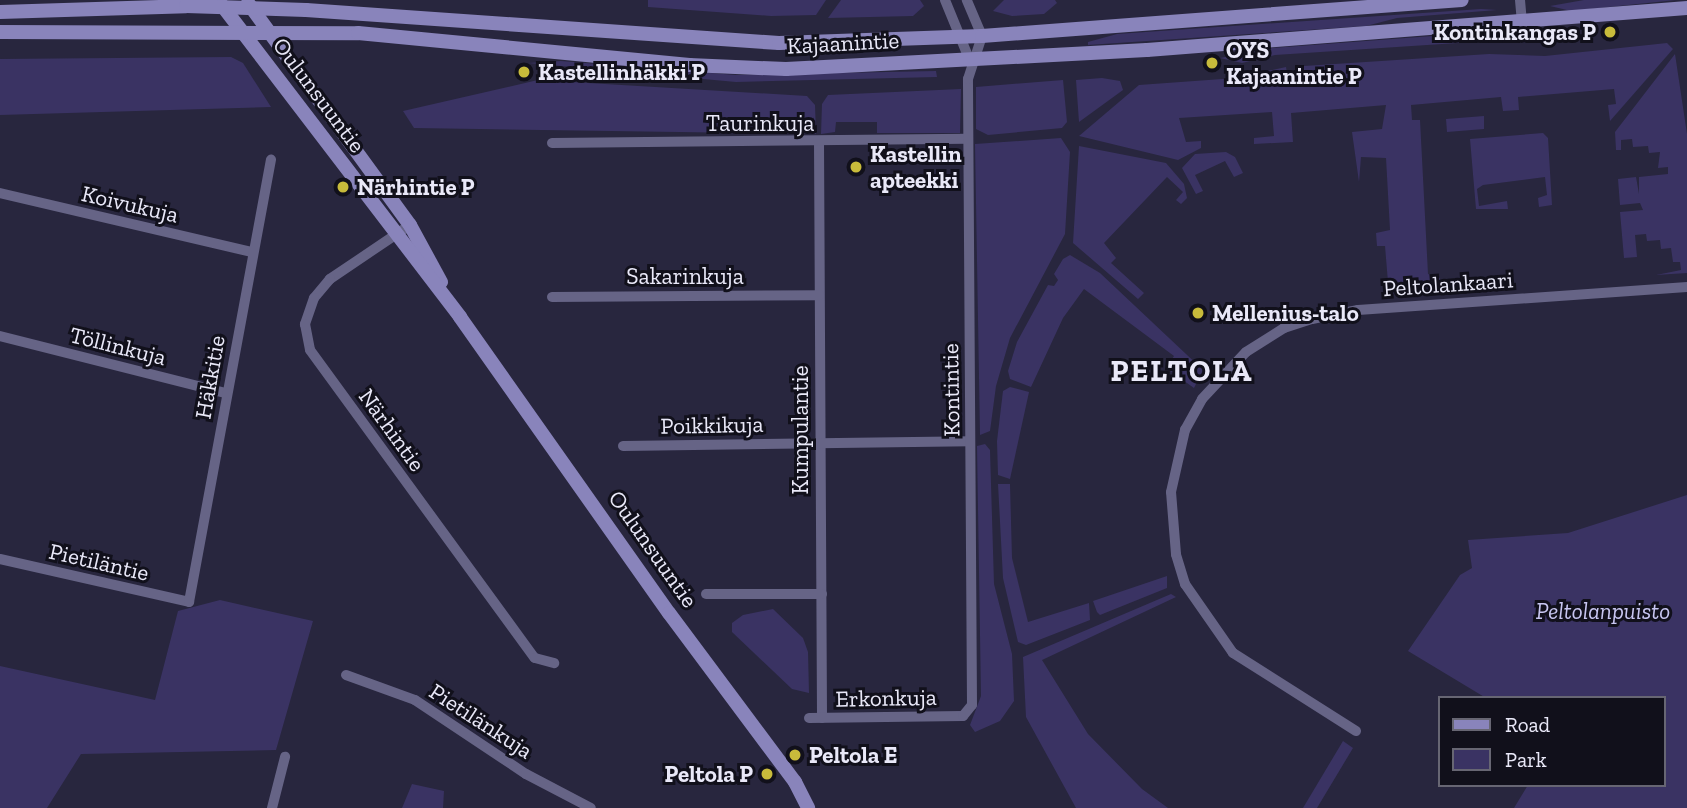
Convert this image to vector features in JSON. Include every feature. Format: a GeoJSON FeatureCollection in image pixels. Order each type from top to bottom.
{"type":"FeatureCollection","features":[{"type":"Feature","properties":{"kind":"main road","name":"Kajaanintie"},"geometry":{"type":"LineString","coordinates":[[0,12],[249,4],[387,13],[706,41],[982,36],[1462,0]]}},
{"type":"Feature","properties":{"kind":"main road","name":"Oulunsuuntie"},"geometry":{"type":"LineString","coordinates":[[220,3],[460,317],[669,613],[795,782],[808,808]]}},
{"type":"Feature","properties":{"kind":"main road","name":"Oulunsuuntie"},"geometry":{"type":"LineString","coordinates":[[249,4],[410,225],[460,317]]}},
{"type":"Feature","properties":{"kind":"main road","name":"Kajaanintie"},"geometry":{"type":"LineString","coordinates":[[0,32],[358,33],[748,69],[970,61],[1687,8]]}},
{"type":"Feature","properties":{"kind":"street"},"geometry":{"type":"LineString","coordinates":[[945,0],[970,61]]}},
{"type":"Feature","properties":{"kind":"street"},"geometry":{"type":"LineString","coordinates":[[967,0],[982,36],[970,61]]}},
{"type":"Feature","properties":{"kind":"street"},"geometry":{"type":"LineString","coordinates":[[1520,0],[1522,21]]}},
{"type":"Feature","properties":{"kind":"street","name":"Kontintie"},"geometry":{"type":"LineString","coordinates":[[962,716],[972,705],[968,139],[970,61]]}},
{"type":"Feature","properties":{"kind":"street","name":"Taurinkuja"},"geometry":{"type":"LineString","coordinates":[[552,143],[968,139]]}},
{"type":"Feature","properties":{"kind":"street","name":"Kumpulantie"},"geometry":{"type":"LineString","coordinates":[[819,142],[822,718]]}},
{"type":"Feature","properties":{"kind":"street","name":"Häkkitie"},"geometry":{"type":"LineString","coordinates":[[189,602],[251,252],[271,160]]}},
{"type":"Feature","properties":{"kind":"street","name":"Koivukuja"},"geometry":{"type":"LineString","coordinates":[[0,193],[251,252]]}},
{"type":"Feature","properties":{"kind":"street","name":"Närhintie"},"geometry":{"type":"LineString","coordinates":[[410,225],[330,279],[314,298],[305,324],[310,350],[535,658],[555,663]]}},
{"type":"Feature","properties":{"kind":"street","name":"Peltolankaari"},"geometry":{"type":"LineString","coordinates":[[1356,731],[1233,653],[1185,584],[1176,554],[1171,492],[1185,430],[1202,399],[1246,352],[1284,328],[1312,319],[1358,310],[1687,287]]}},
{"type":"Feature","properties":{"kind":"street","name":"Sakarinkuja"},"geometry":{"type":"LineString","coordinates":[[552,297],[819,295]]}},
{"type":"Feature","properties":{"kind":"street","name":"Töllinkuja"},"geometry":{"type":"LineString","coordinates":[[0,336],[226,393]]}},
{"type":"Feature","properties":{"kind":"street","name":"Poikkikuja"},"geometry":{"type":"LineString","coordinates":[[623,446],[971,441]]}},
{"type":"Feature","properties":{"kind":"street","name":"Pietiläntie"},"geometry":{"type":"LineString","coordinates":[[0,559],[189,602]]}},
{"type":"Feature","properties":{"kind":"street"},"geometry":{"type":"LineString","coordinates":[[706,594],[822,594]]}},
{"type":"Feature","properties":{"kind":"street","name":"Pietilänkuja"},"geometry":{"type":"LineString","coordinates":[[346,675],[415,700],[526,774],[591,808]]}},
{"type":"Feature","properties":{"kind":"street","name":"Erkonkuja"},"geometry":{"type":"LineString","coordinates":[[809,718],[962,716]]}},
{"type":"Feature","properties":{"kind":"street"},"geometry":{"type":"LineString","coordinates":[[272,808],[285,757]]}},
{"type":"Feature","properties":{"kind":"green space"},"geometry":{"type":"Polygon","coordinates":[[[648,0],[826,0],[816,15],[771,16],[648,7],[648,0]]]}},
{"type":"Feature","properties":{"kind":"green space"},"geometry":{"type":"Polygon","coordinates":[[[841,0],[920,0],[924,6],[913,16],[828,18],[841,0]]]}},
{"type":"Feature","properties":{"kind":"green space"},"geometry":{"type":"Polygon","coordinates":[[[1004,0],[1055,0],[1057,3],[1044,14],[1012,16],[993,11],[1004,0]]]}},
{"type":"Feature","properties":{"kind":"green space"},"geometry":{"type":"Polygon","coordinates":[[[1584,0],[1676,0],[1571,11],[1550,6],[1584,0]]]}},
{"type":"Feature","properties":{"kind":"green space"},"geometry":{"type":"Polygon","coordinates":[[[1497,10],[1397,18],[1366,26],[1088,45],[1088,42],[1117,34],[1497,10]]]}},
{"type":"Feature","properties":{"kind":"green space"},"geometry":{"type":"Polygon","coordinates":[[[1486,32],[1546,35],[1533,43],[1488,41],[1275,55],[1242,63],[1220,58],[1272,48],[1486,32]]]}},
{"type":"Feature","properties":{"kind":"green space"},"geometry":{"type":"Polygon","coordinates":[[[1667,43],[1673,49],[1610,121],[1608,105],[1616,104],[1614,89],[1518,97],[1519,110],[1503,111],[1501,97],[1411,105],[1412,120],[1420,120],[1428,274],[1440,278],[1441,291],[1389,294],[1385,246],[1377,246],[1376,233],[1390,230],[1386,158],[1361,157],[1359,182],[1352,132],[1382,129],[1386,105],[1291,113],[1293,142],[1254,144],[1254,138],[1274,136],[1272,112],[1179,118],[1186,142],[1201,141],[1201,148],[1178,160],[1079,136],[1139,85],[1236,78],[1286,67],[1287,73],[1304,71],[1304,66],[1489,54],[1545,56],[1667,43]]]}},
{"type":"Feature","properties":{"kind":"green space"},"geometry":{"type":"Polygon","coordinates":[[[1675,54],[1687,134],[1687,273],[1656,275],[1681,270],[1680,262],[1673,262],[1671,248],[1661,249],[1660,240],[1647,241],[1646,234],[1635,235],[1637,257],[1624,258],[1620,212],[1643,210],[1640,203],[1620,205],[1618,179],[1636,177],[1639,194],[1639,177],[1668,174],[1668,167],[1658,168],[1660,152],[1649,153],[1648,146],[1633,147],[1632,139],[1621,140],[1621,150],[1616,150],[1615,132],[1675,54]]]}},
{"type":"Feature","properties":{"kind":"green space"},"geometry":{"type":"Polygon","coordinates":[[[231,57],[243,63],[271,107],[0,115],[0,59],[231,57]]]}},
{"type":"Feature","properties":{"kind":"green space"},"geometry":{"type":"Polygon","coordinates":[[[561,61],[736,75],[936,71],[937,77],[736,82],[528,63],[561,61]]]}},
{"type":"Feature","properties":{"kind":"green space"},"geometry":{"type":"Polygon","coordinates":[[[1102,78],[1120,81],[1123,90],[1079,122],[1076,80],[1102,78]]]}},
{"type":"Feature","properties":{"kind":"green space"},"geometry":{"type":"Polygon","coordinates":[[[538,80],[807,96],[815,105],[816,134],[414,128],[403,111],[538,80]]]}},
{"type":"Feature","properties":{"kind":"green space"},"geometry":{"type":"Polygon","coordinates":[[[1063,80],[1067,122],[1062,128],[988,135],[976,129],[976,87],[1063,80]]]}},
{"type":"Feature","properties":{"kind":"green space"},"geometry":{"type":"Polygon","coordinates":[[[961,89],[960,133],[877,133],[877,122],[836,122],[835,132],[821,134],[822,104],[828,95],[961,89]]]}},
{"type":"Feature","properties":{"kind":"green space"},"geometry":{"type":"Polygon","coordinates":[[[1484,116],[1484,129],[1447,132],[1446,119],[1484,116]]]}},
{"type":"Feature","properties":{"kind":"green space"},"geometry":{"type":"Polygon","coordinates":[[[1543,133],[1548,138],[1552,205],[1539,207],[1538,198],[1547,195],[1545,177],[1483,185],[1477,189],[1479,206],[1507,201],[1508,209],[1476,209],[1470,139],[1543,133]]]}},
{"type":"Feature","properties":{"kind":"green space"},"geometry":{"type":"Polygon","coordinates":[[[1061,138],[1070,152],[1065,234],[1010,338],[996,386],[990,431],[980,435],[975,144],[1061,138]]]}},
{"type":"Feature","properties":{"kind":"green space"},"geometry":{"type":"Polygon","coordinates":[[[1079,146],[1166,163],[1184,184],[1187,198],[1181,204],[1176,200],[1183,192],[1167,177],[1104,243],[1116,258],[1111,263],[1144,293],[1138,299],[1073,243],[1079,146]]]}},
{"type":"Feature","properties":{"kind":"green space"},"geometry":{"type":"Polygon","coordinates":[[[1226,152],[1235,157],[1243,173],[1234,177],[1225,161],[1195,175],[1203,191],[1196,194],[1182,168],[1195,154],[1226,152]]]}},
{"type":"Feature","properties":{"kind":"green space"},"geometry":{"type":"Polygon","coordinates":[[[1070,255],[1100,273],[1203,370],[1194,388],[1166,368],[1174,356],[1084,289],[1063,318],[1031,387],[1010,379],[1008,371],[1017,342],[1048,285],[1054,286],[1058,280],[1054,274],[1063,259],[1070,255]]]}},
{"type":"Feature","properties":{"kind":"green space"},"geometry":{"type":"Polygon","coordinates":[[[1010,387],[1029,392],[1010,479],[998,475],[997,441],[1003,391],[1010,387]]]}},
{"type":"Feature","properties":{"kind":"green space"},"geometry":{"type":"Polygon","coordinates":[[[985,444],[990,450],[994,584],[1012,654],[1014,701],[1000,721],[975,732],[970,725],[981,696],[977,446],[985,444]]]}},
{"type":"Feature","properties":{"kind":"green space"},"geometry":{"type":"Polygon","coordinates":[[[998,484],[1010,484],[1012,558],[1028,622],[1089,603],[1090,620],[1026,645],[1018,642],[1003,578],[998,484]]]}},
{"type":"Feature","properties":{"kind":"green space","name":"Peltolanpuisto"},"geometry":{"type":"Polygon","coordinates":[[[1687,495],[1687,808],[1514,808],[1527,787],[1666,787],[1666,696],[1483,696],[1408,651],[1460,575],[1472,568],[1468,540],[1568,533],[1687,495]]]}},
{"type":"Feature","properties":{"kind":"green space"},"geometry":{"type":"Polygon","coordinates":[[[1167,576],[1167,588],[1100,615],[1097,612],[1093,601],[1167,576]]]}},
{"type":"Feature","properties":{"kind":"green space"},"geometry":{"type":"Polygon","coordinates":[[[1171,594],[1176,597],[1042,660],[1088,734],[1142,789],[1168,808],[1076,808],[1026,717],[1023,657],[1171,594]]]}},
{"type":"Feature","properties":{"kind":"green space"},"geometry":{"type":"Polygon","coordinates":[[[220,600],[313,621],[276,750],[81,754],[47,808],[0,808],[0,666],[155,700],[178,611],[220,600]]]}},
{"type":"Feature","properties":{"kind":"green space"},"geometry":{"type":"Polygon","coordinates":[[[773,609],[803,638],[808,652],[809,693],[792,689],[732,632],[732,623],[743,615],[773,609]]]}},
{"type":"Feature","properties":{"kind":"green space"},"geometry":{"type":"Polygon","coordinates":[[[1343,741],[1353,748],[1317,808],[1303,808],[1343,741]]]}},
{"type":"Feature","properties":{"kind":"green space"},"geometry":{"type":"Polygon","coordinates":[[[412,784],[444,791],[443,808],[402,808],[412,784]]]}},
{"type":"Feature","properties":{"kind":"place","name":"Kontinkangas P"},"geometry":{"type":"Point","coordinates":[1610,32]}},
{"type":"Feature","properties":{"kind":"place","name":"OYS Kajaanintie P"},"geometry":{"type":"Point","coordinates":[1212,63]}},
{"type":"Feature","properties":{"kind":"place","name":"Kastellinhäkki P"},"geometry":{"type":"Point","coordinates":[524,72]}},
{"type":"Feature","properties":{"kind":"place","name":"Kastellin apteekki"},"geometry":{"type":"Point","coordinates":[856,167]}},
{"type":"Feature","properties":{"kind":"place","name":"Närhintie P"},"geometry":{"type":"Point","coordinates":[343,187]}},
{"type":"Feature","properties":{"kind":"place","name":"Mellenius-talo"},"geometry":{"type":"Point","coordinates":[1198,313]}},
{"type":"Feature","properties":{"kind":"place","name":"Peltola E"},"geometry":{"type":"Point","coordinates":[795,755]}},
{"type":"Feature","properties":{"kind":"place","name":"Peltola P"},"geometry":{"type":"Point","coordinates":[767,774]}},
{"type":"Feature","properties":{"kind":"district","name":"PELTOLA"},"geometry":{"type":"Point","coordinates":[1182,371]}}]}
